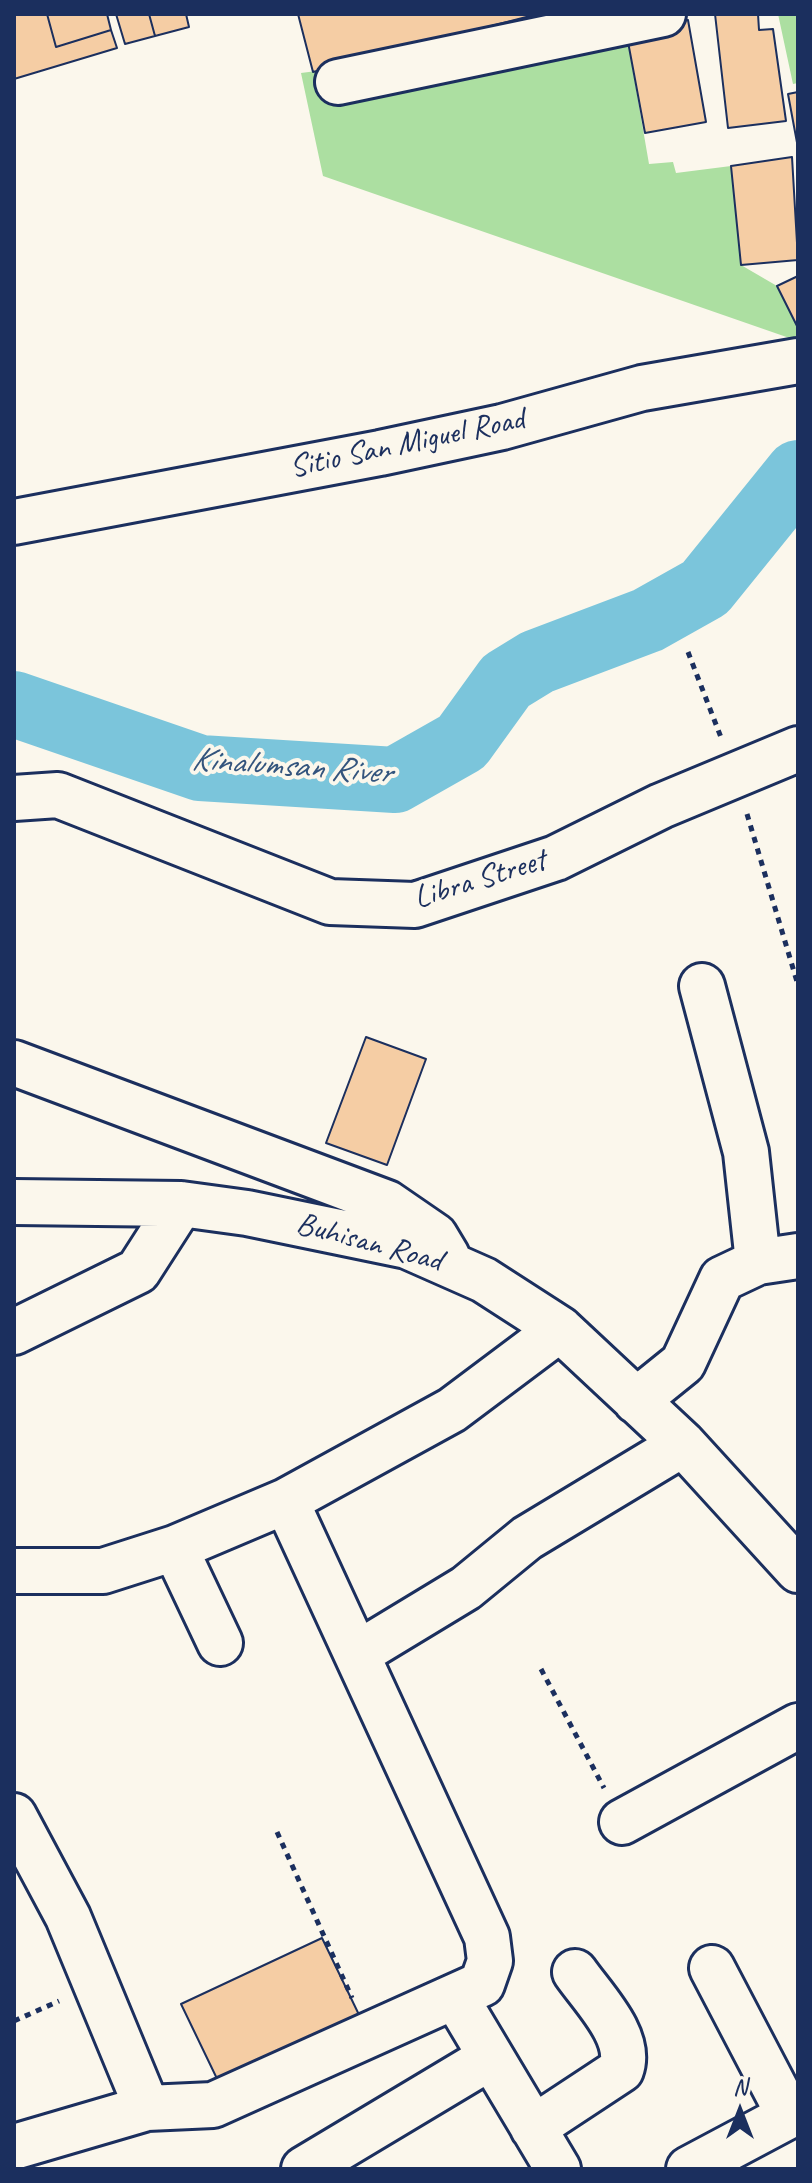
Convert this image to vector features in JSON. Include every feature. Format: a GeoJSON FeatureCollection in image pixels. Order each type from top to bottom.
{"type":"FeatureCollection","features":[{"type":"Feature","properties":{"kind":"street"},"geometry":{"type":"LineString","coordinates":[[338,82],[663,14]]}},
{"type":"Feature","properties":{"kind":"street","name":"Sitio San Miguel Road"},"geometry":{"type":"LineString","coordinates":[[14,522],[380,453],[502,427],[642,388],[798,361]]}},
{"type":"Feature","properties":{"kind":"street","name":"Libra Street"},"geometry":{"type":"LineString","coordinates":[[14,798],[58,795],[330,902],[415,905],[556,858],[735,774],[798,749]]}},
{"type":"Feature","properties":{"kind":"street"},"geometry":{"type":"LineString","coordinates":[[636,1401],[683,1363],[722,1279],[778,1259],[702,986]]}},
{"type":"Feature","properties":{"kind":"street"},"geometry":{"type":"LineString","coordinates":[[14,1063],[387,1203],[435,1236],[452,1265]]}},
{"type":"Feature","properties":{"kind":"street","name":"Buhisan Road"},"geometry":{"type":"LineString","coordinates":[[14,1202],[181,1204],[354,1233],[407,1246],[484,1280],[560,1329],[683,1444],[798,1570]]}},
{"type":"Feature","properties":{"kind":"street"},"geometry":{"type":"LineString","coordinates":[[14,1332],[138,1271],[181,1204]]}},
{"type":"Feature","properties":{"kind":"street"},"geometry":{"type":"LineString","coordinates":[[14,1571],[103,1571],[175,1548],[286,1501],[452,1410],[560,1329]]}},
{"type":"Feature","properties":{"kind":"street"},"geometry":{"type":"LineString","coordinates":[[357,1654],[466,1588],[527,1538],[683,1444]]}},
{"type":"Feature","properties":{"kind":"street"},"geometry":{"type":"LineString","coordinates":[[14,2147],[147,2108],[213,2105],[482,1984],[490,1961],[487,1937],[286,1501]]}},
{"type":"Feature","properties":{"kind":"street"},"geometry":{"type":"LineString","coordinates":[[175,1548],[220,1643]]}},
{"type":"Feature","properties":{"kind":"street"},"geometry":{"type":"LineString","coordinates":[[622,1822],[798,1726]]}},
{"type":"Feature","properties":{"kind":"street"},"geometry":{"type":"LineString","coordinates":[[14,1816],[68,1917],[147,2108]]}},
{"type":"Feature","properties":{"kind":"street"},"geometry":{"type":"LineString","coordinates":[[689,2169],[793,2113],[712,1968]]}},
{"type":"Feature","properties":{"kind":"street"},"geometry":{"type":"LineString","coordinates":[[533,2128],[621,2070],[625,2059],[622,2043],[575,1972]]}},
{"type":"Feature","properties":{"kind":"street"},"geometry":{"type":"LineString","coordinates":[[456,1998],[558,2169]]}},
{"type":"Feature","properties":{"kind":"street"},"geometry":{"type":"LineString","coordinates":[[304,2169],[491,2057]]}},
{"type":"Feature","properties":{"kind":"path"},"geometry":{"type":"LineString","coordinates":[[688,652],[735,774],[798,985]]}},
{"type":"Feature","properties":{"kind":"path"},"geometry":{"type":"LineString","coordinates":[[541,1669],[622,1822]]}},
{"type":"Feature","properties":{"kind":"path"},"geometry":{"type":"LineString","coordinates":[[277,1832],[369,2036]]}},
{"type":"Feature","properties":{"kind":"path"},"geometry":{"type":"LineString","coordinates":[[14,2021],[97,1985]]}},
{"type":"Feature","properties":{"kind":"green space"},"geometry":{"type":"Polygon","coordinates":[[[778,14],[798,14],[798,83],[793,84],[778,14]]]}},
{"type":"Feature","properties":{"kind":"green space"},"geometry":{"type":"Polygon","coordinates":[[[626,31],[649,164],[673,162],[676,173],[731,166],[741,265],[777,286],[798,328],[798,341],[323,176],[301,73],[626,31]]]}},
{"type":"Feature","properties":{"kind":"building"},"geometry":{"type":"Polygon","coordinates":[[[14,14],[47,14],[56,47],[111,30],[117,48],[14,79],[14,14]]]}},
{"type":"Feature","properties":{"kind":"building"},"geometry":{"type":"Polygon","coordinates":[[[47,14],[107,14],[111,30],[56,47],[47,14]]]}},
{"type":"Feature","properties":{"kind":"building"},"geometry":{"type":"Polygon","coordinates":[[[116,14],[149,14],[155,36],[125,44],[116,14]]]}},
{"type":"Feature","properties":{"kind":"building"},"geometry":{"type":"Polygon","coordinates":[[[149,14],[186,14],[189,27],[155,36],[149,14]]]}},
{"type":"Feature","properties":{"kind":"building"},"geometry":{"type":"Polygon","coordinates":[[[298,14],[538,14],[313,72],[298,14]]]}},
{"type":"Feature","properties":{"kind":"building"},"geometry":{"type":"Polygon","coordinates":[[[715,14],[758,14],[759,30],[773,29],[786,121],[728,128],[715,14]]]}},
{"type":"Feature","properties":{"kind":"building"},"geometry":{"type":"Polygon","coordinates":[[[688,20],[706,122],[645,133],[626,31],[688,20]]]}},
{"type":"Feature","properties":{"kind":"building"},"geometry":{"type":"Polygon","coordinates":[[[798,92],[798,148],[788,94],[798,92]]]}},
{"type":"Feature","properties":{"kind":"building"},"geometry":{"type":"Polygon","coordinates":[[[792,157],[798,260],[741,265],[731,166],[792,157]]]}},
{"type":"Feature","properties":{"kind":"building"},"geometry":{"type":"Polygon","coordinates":[[[798,276],[798,328],[777,286],[798,276]]]}},
{"type":"Feature","properties":{"kind":"building"},"geometry":{"type":"Polygon","coordinates":[[[366,1037],[426,1059],[387,1165],[326,1143],[366,1037]]]}},
{"type":"Feature","properties":{"kind":"building"},"geometry":{"type":"Polygon","coordinates":[[[322,1938],[362,2021],[221,2087],[181,2004],[322,1938]]]}},
{"type":"Feature","properties":{"kind":"waterway","name":"Kinalumsan River"},"geometry":{"type":"LineString","coordinates":[[14,704],[200,768],[395,780],[462,742],[506,681],[537,662],[648,620],[705,588],[798,473]]}}]}
